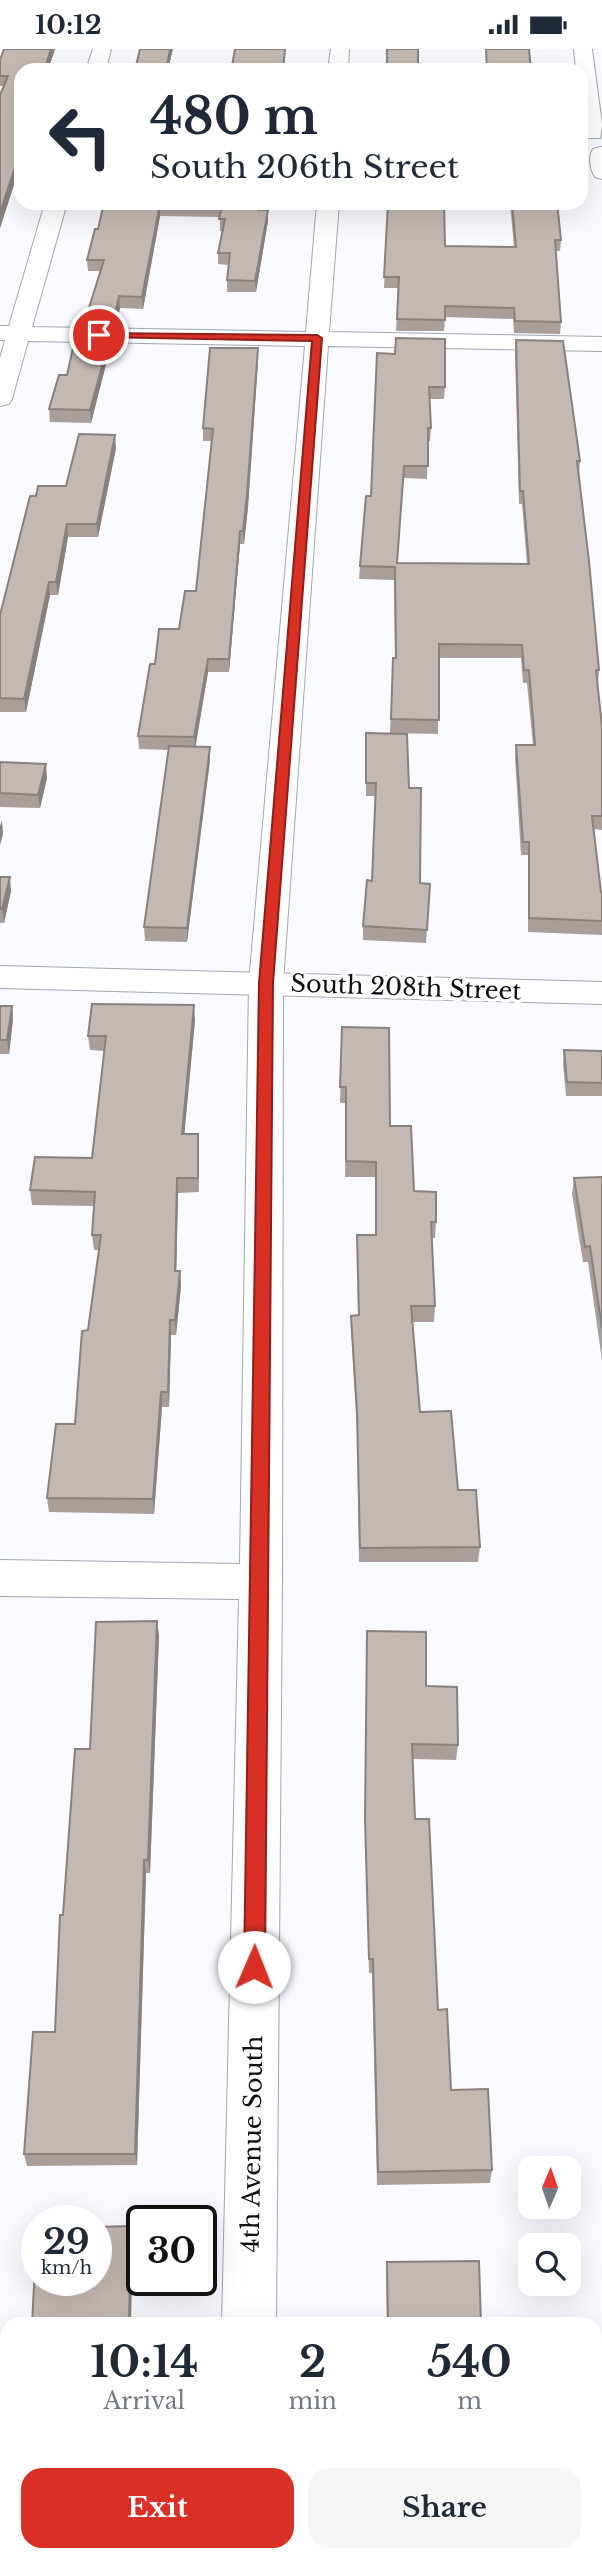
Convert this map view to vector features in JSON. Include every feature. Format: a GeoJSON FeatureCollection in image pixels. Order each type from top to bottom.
{"type":"FeatureCollection","features":[{"type":"Feature","properties":{"kind":"street"},"geometry":{"type":"LineString","coordinates":[[588,84],[598,153]]}},
{"type":"Feature","properties":{"kind":"street"},"geometry":{"type":"LineString","coordinates":[[0,399],[9,333],[53,210]]}},
{"type":"Feature","properties":{"kind":"street","name":"4th Avenue South"},"geometry":{"type":"LineString","coordinates":[[248,2317],[261,1582],[266,983],[326,210]]}},
{"type":"Feature","properties":{"kind":"street"},"geometry":{"type":"LineString","coordinates":[[9,333],[602,344]]}},
{"type":"Feature","properties":{"kind":"street","name":"South 208th Street"},"geometry":{"type":"LineString","coordinates":[[0,977],[602,992]]}},
{"type":"Feature","properties":{"kind":"street"},"geometry":{"type":"LineString","coordinates":[[0,1578],[261,1582]]}},
{"type":"Feature","properties":{"kind":"building"},"geometry":{"type":"Polygon","coordinates":[[[4,49],[51,49],[46,63],[14,63],[14,170],[0,213],[0,95],[8,76],[0,76],[0,60],[4,49]]]}},
{"type":"Feature","properties":{"kind":"building"},"geometry":{"type":"Polygon","coordinates":[[[140,49],[170,49],[167,63],[137,63],[140,49]]]}},
{"type":"Feature","properties":{"kind":"building"},"geometry":{"type":"Polygon","coordinates":[[[235,49],[285,49],[284,63],[233,63],[235,49]]]}},
{"type":"Feature","properties":{"kind":"building"},"geometry":{"type":"Polygon","coordinates":[[[387,49],[418,49],[418,63],[387,63],[387,49]]]}},
{"type":"Feature","properties":{"kind":"building"},"geometry":{"type":"Polygon","coordinates":[[[486,49],[529,49],[530,63],[487,63],[486,49]]]}},
{"type":"Feature","properties":{"kind":"building"},"geometry":{"type":"Polygon","coordinates":[[[102,210],[159,210],[142,297],[119,296],[115,314],[87,314],[104,260],[87,260],[95,229],[98,229],[102,210]]]}},
{"type":"Feature","properties":{"kind":"building"},"geometry":{"type":"Polygon","coordinates":[[[221,210],[268,210],[255,281],[227,280],[230,253],[218,253],[225,219],[219,219],[221,210]]]}},
{"type":"Feature","properties":{"kind":"building"},"geometry":{"type":"Polygon","coordinates":[[[388,210],[444,210],[445,246],[516,247],[513,210],[558,210],[561,240],[555,240],[561,322],[515,321],[514,308],[445,306],[445,320],[397,319],[399,277],[384,277],[388,210]]]}},
{"type":"Feature","properties":{"kind":"building"},"geometry":{"type":"Polygon","coordinates":[[[81,332],[111,333],[90,410],[49,409],[59,375],[67,375],[75,339],[79,339],[81,332]]]}},
{"type":"Feature","properties":{"kind":"building"},"geometry":{"type":"Polygon","coordinates":[[[396,338],[445,339],[445,387],[429,387],[431,428],[428,428],[428,466],[404,466],[397,563],[529,564],[523,491],[520,491],[516,340],[563,341],[580,461],[577,461],[599,670],[596,670],[602,727],[602,816],[592,816],[602,892],[602,921],[529,918],[529,842],[523,842],[516,745],[535,745],[529,670],[524,670],[522,645],[439,644],[439,720],[391,719],[393,658],[396,658],[395,567],[360,566],[366,496],[371,496],[377,353],[395,354],[396,338]]]}},
{"type":"Feature","properties":{"kind":"building"},"geometry":{"type":"Polygon","coordinates":[[[210,348],[258,348],[247,494],[243,531],[240,531],[229,659],[208,659],[194,737],[138,736],[150,664],[155,664],[159,629],[179,629],[185,591],[196,591],[213,429],[203,428],[210,348]]]}},
{"type":"Feature","properties":{"kind":"building"},"geometry":{"type":"Polygon","coordinates":[[[79,434],[115,435],[97,524],[67,524],[56,582],[49,582],[24,699],[0,698],[0,615],[30,496],[36,496],[38,486],[66,486],[79,434]]]}},
{"type":"Feature","properties":{"kind":"building"},"geometry":{"type":"Polygon","coordinates":[[[366,733],[407,734],[409,788],[421,788],[420,883],[430,884],[427,930],[363,926],[367,880],[372,881],[376,783],[366,783],[366,733]]]}},
{"type":"Feature","properties":{"kind":"building"},"geometry":{"type":"Polygon","coordinates":[[[169,746],[210,747],[187,928],[144,927],[169,746]]]}},
{"type":"Feature","properties":{"kind":"building"},"geometry":{"type":"Polygon","coordinates":[[[0,762],[46,764],[38,795],[0,793],[0,762]]]}},
{"type":"Feature","properties":{"kind":"building"},"geometry":{"type":"Polygon","coordinates":[[[0,877],[10,877],[2,909],[0,909],[0,877]]]}},
{"type":"Feature","properties":{"kind":"building"},"geometry":{"type":"Polygon","coordinates":[[[92,1004],[194,1005],[182,1134],[198,1134],[198,1178],[177,1178],[175,1271],[180,1271],[175,1320],[170,1320],[168,1392],[161,1392],[153,1499],[47,1498],[56,1424],[75,1424],[82,1331],[88,1330],[101,1235],[92,1235],[95,1192],[30,1190],[35,1157],[92,1158],[106,1036],[88,1036],[92,1004]]]}},
{"type":"Feature","properties":{"kind":"building"},"geometry":{"type":"Polygon","coordinates":[[[0,1006],[12,1006],[7,1040],[0,1040],[0,1006]]]}},
{"type":"Feature","properties":{"kind":"building"},"geometry":{"type":"Polygon","coordinates":[[[342,1027],[389,1028],[390,1126],[411,1126],[414,1191],[436,1192],[436,1222],[431,1222],[435,1306],[411,1306],[420,1412],[451,1411],[458,1490],[476,1490],[480,1547],[360,1548],[357,1412],[351,1316],[359,1315],[357,1235],[376,1235],[376,1162],[346,1161],[346,1087],[340,1087],[342,1027]]]}},
{"type":"Feature","properties":{"kind":"building"},"geometry":{"type":"Polygon","coordinates":[[[564,1050],[602,1051],[602,1083],[567,1082],[564,1050]]]}},
{"type":"Feature","properties":{"kind":"building"},"geometry":{"type":"Polygon","coordinates":[[[602,1177],[602,1328],[590,1246],[585,1247],[574,1178],[602,1177]]]}},
{"type":"Feature","properties":{"kind":"building"},"geometry":{"type":"Polygon","coordinates":[[[157,1621],[148,1860],[144,1860],[135,2154],[24,2154],[33,2032],[55,2032],[60,1915],[63,1915],[75,1749],[90,1749],[96,1622],[157,1621]]]}},
{"type":"Feature","properties":{"kind":"building"},"geometry":{"type":"Polygon","coordinates":[[[367,1631],[426,1632],[426,1686],[457,1687],[458,1745],[412,1744],[415,1819],[429,1819],[438,2010],[447,2009],[451,2090],[488,2089],[492,2170],[378,2172],[373,1959],[369,1959],[365,1819],[367,1631]]]}},
{"type":"Feature","properties":{"kind":"building"},"geometry":{"type":"Polygon","coordinates":[[[126,2226],[126,2296],[130,2296],[129,2317],[32,2317],[33,2296],[112,2296],[112,2227],[126,2226]]]}},
{"type":"Feature","properties":{"kind":"building"},"geometry":{"type":"Polygon","coordinates":[[[479,2261],[481,2317],[388,2317],[387,2262],[479,2261]]]}},
{"type":"Feature","properties":{"kind":"route"},"geometry":{"type":"LineString","coordinates":[[99,335],[317,338],[266,983],[261,1582],[254,1967]]}}]}
